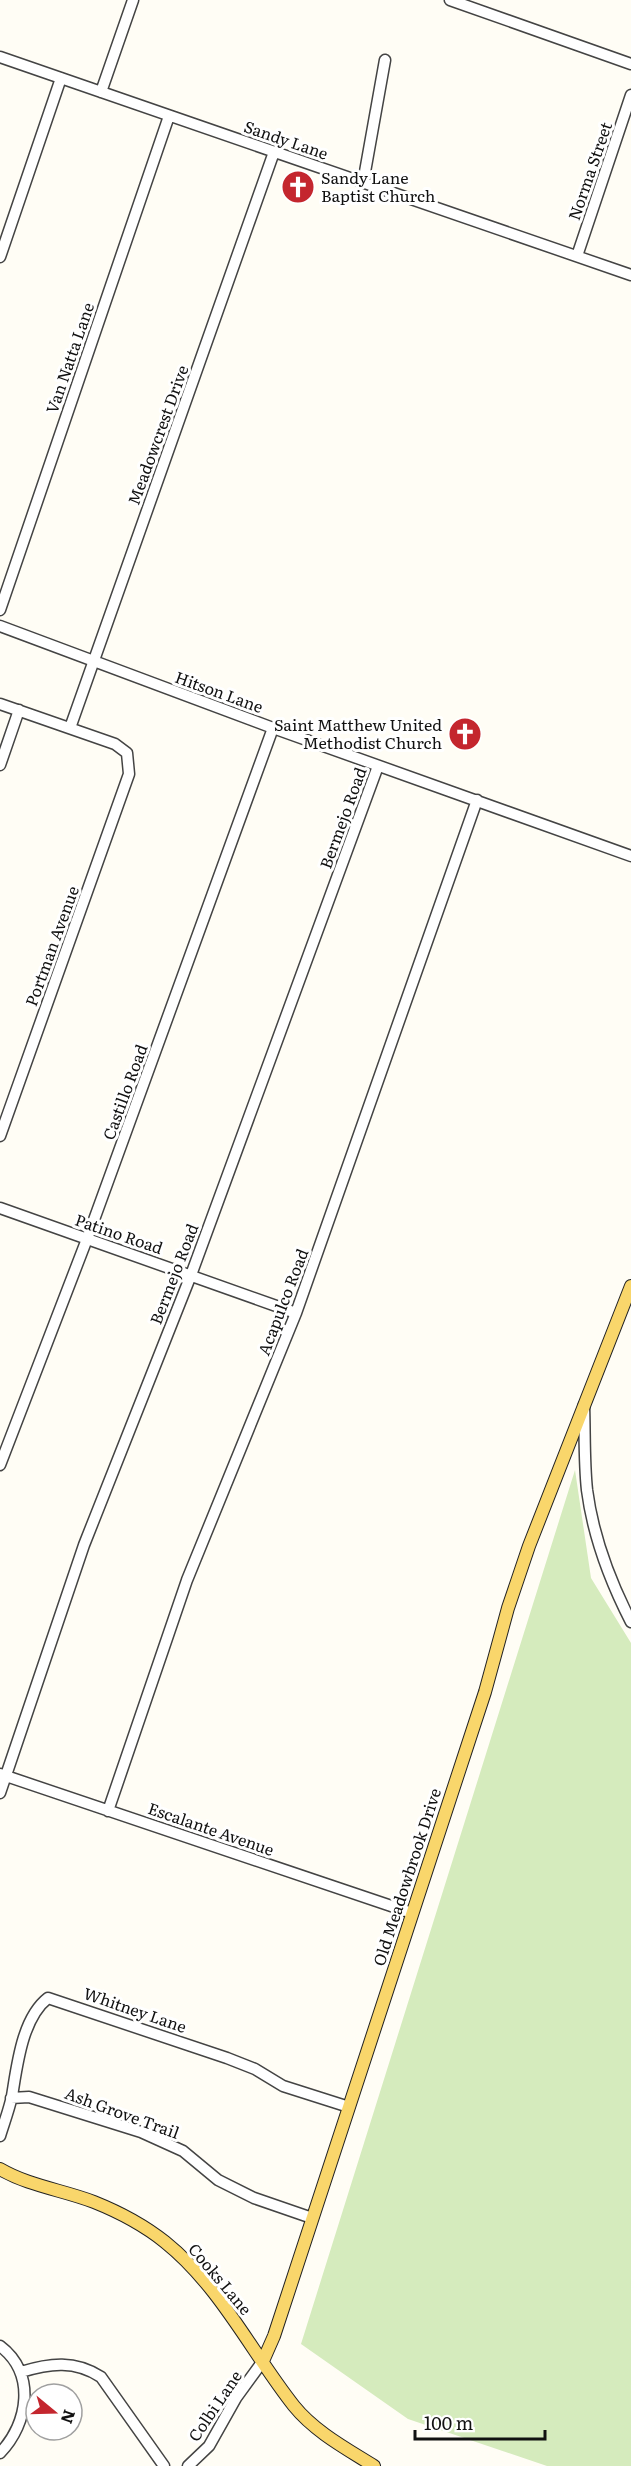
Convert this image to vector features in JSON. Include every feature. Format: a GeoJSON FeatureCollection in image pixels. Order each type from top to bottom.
{"type":"FeatureCollection","features":[{"type":"Feature","properties":{"kind":"main road","name":"Old Meadowbrook Drive"},"geometry":{"type":"LineString","coordinates":[[263,2361],[485,1692],[508,1608],[631,1286]]}},
{"type":"Feature","properties":{"kind":"main road","name":"Cooks Lane"},"geometry":{"type":"LineString","coordinates":[[0,2169],[32,2184],[95,2202],[145,2228],[166,2243],[201,2279],[263,2361],[295,2408],[330,2438],[374,2466]]}},
{"type":"Feature","properties":{"kind":"street"},"geometry":{"type":"LineString","coordinates":[[101,92],[134,0]]}},
{"type":"Feature","properties":{"kind":"street"},"geometry":{"type":"LineString","coordinates":[[450,0],[631,64]]}},
{"type":"Feature","properties":{"kind":"street","name":"Sandy Lane"},"geometry":{"type":"LineString","coordinates":[[0,57],[631,275]]}},
{"type":"Feature","properties":{"kind":"street"},"geometry":{"type":"LineString","coordinates":[[363,183],[385,60]]}},
{"type":"Feature","properties":{"kind":"street"},"geometry":{"type":"LineString","coordinates":[[0,257],[61,78]]}},
{"type":"Feature","properties":{"kind":"street","name":"Norma Street"},"geometry":{"type":"LineString","coordinates":[[577,256],[631,95]]}},
{"type":"Feature","properties":{"kind":"street","name":"Van Natta Lane"},"geometry":{"type":"LineString","coordinates":[[0,610],[169,116]]}},
{"type":"Feature","properties":{"kind":"street","name":"Meadowcrest Drive"},"geometry":{"type":"LineString","coordinates":[[70,728],[274,152]]}},
{"type":"Feature","properties":{"kind":"street","name":"Hitson Lane"},"geometry":{"type":"LineString","coordinates":[[0,626],[273,728],[631,856]]}},
{"type":"Feature","properties":{"kind":"street"},"geometry":{"type":"LineString","coordinates":[[0,704],[70,728]]}},
{"type":"Feature","properties":{"kind":"street"},"geometry":{"type":"LineString","coordinates":[[0,765],[19,710]]}},
{"type":"Feature","properties":{"kind":"street","name":"Portman Avenue"},"geometry":{"type":"LineString","coordinates":[[0,1136],[126,786],[128,753],[123,748],[70,728]]}},
{"type":"Feature","properties":{"kind":"street","name":"Castillo Road"},"geometry":{"type":"LineString","coordinates":[[0,1465],[87,1239],[273,728]]}},
{"type":"Feature","properties":{"kind":"street","name":"Bermejo Road"},"geometry":{"type":"LineString","coordinates":[[0,1793],[3,1775],[84,1545],[191,1275],[378,766]]}},
{"type":"Feature","properties":{"kind":"street","name":"Acapulco Road"},"geometry":{"type":"LineString","coordinates":[[108,1811],[187,1580],[296,1312],[477,800]]}},
{"type":"Feature","properties":{"kind":"street","name":"Patino Road"},"geometry":{"type":"LineString","coordinates":[[0,1208],[296,1312]]}},
{"type":"Feature","properties":{"kind":"street"},"geometry":{"type":"LineString","coordinates":[[584,1405],[587,1489],[594,1523],[610,1579],[631,1622]]}},
{"type":"Feature","properties":{"kind":"street","name":"Escalante Avenue"},"geometry":{"type":"LineString","coordinates":[[3,1775],[412,1913]]}},
{"type":"Feature","properties":{"kind":"street","name":"Whitney Lane"},"geometry":{"type":"LineString","coordinates":[[0,2136],[11,2098],[22,2044],[34,2014],[48,1998],[227,2058],[255,2069],[283,2086],[349,2107]]}},
{"type":"Feature","properties":{"kind":"street","name":"Ash Grove Trail"},"geometry":{"type":"LineString","coordinates":[[11,2098],[29,2097],[141,2132],[183,2151],[218,2180],[254,2198],[312,2218]]}},
{"type":"Feature","properties":{"kind":"street"},"geometry":{"type":"LineString","coordinates":[[0,2346],[9,2353],[21,2372],[25,2388],[25,2406],[20,2424],[12,2439],[0,2453]]}},
{"type":"Feature","properties":{"kind":"street","name":"Colbi Lane"},"geometry":{"type":"LineString","coordinates":[[188,2466],[209,2446],[236,2398],[263,2361]]}},
{"type":"Feature","properties":{"kind":"street"},"geometry":{"type":"LineString","coordinates":[[21,2372],[54,2364],[67,2364],[89,2369],[101,2377],[164,2466]]}},
{"type":"Feature","properties":{"kind":"green space"},"geometry":{"type":"Polygon","coordinates":[[[575,1470],[591,1578],[631,1643],[631,2466],[547,2466],[408,2419],[301,2344],[575,1470]]]}},
{"type":"Feature","properties":{"kind":"place","name":"Sandy Lane Baptist Church"},"geometry":{"type":"Point","coordinates":[298,187]}},
{"type":"Feature","properties":{"kind":"place","name":"Saint Matthew United Methodist Church"},"geometry":{"type":"Point","coordinates":[465,734]}}]}
